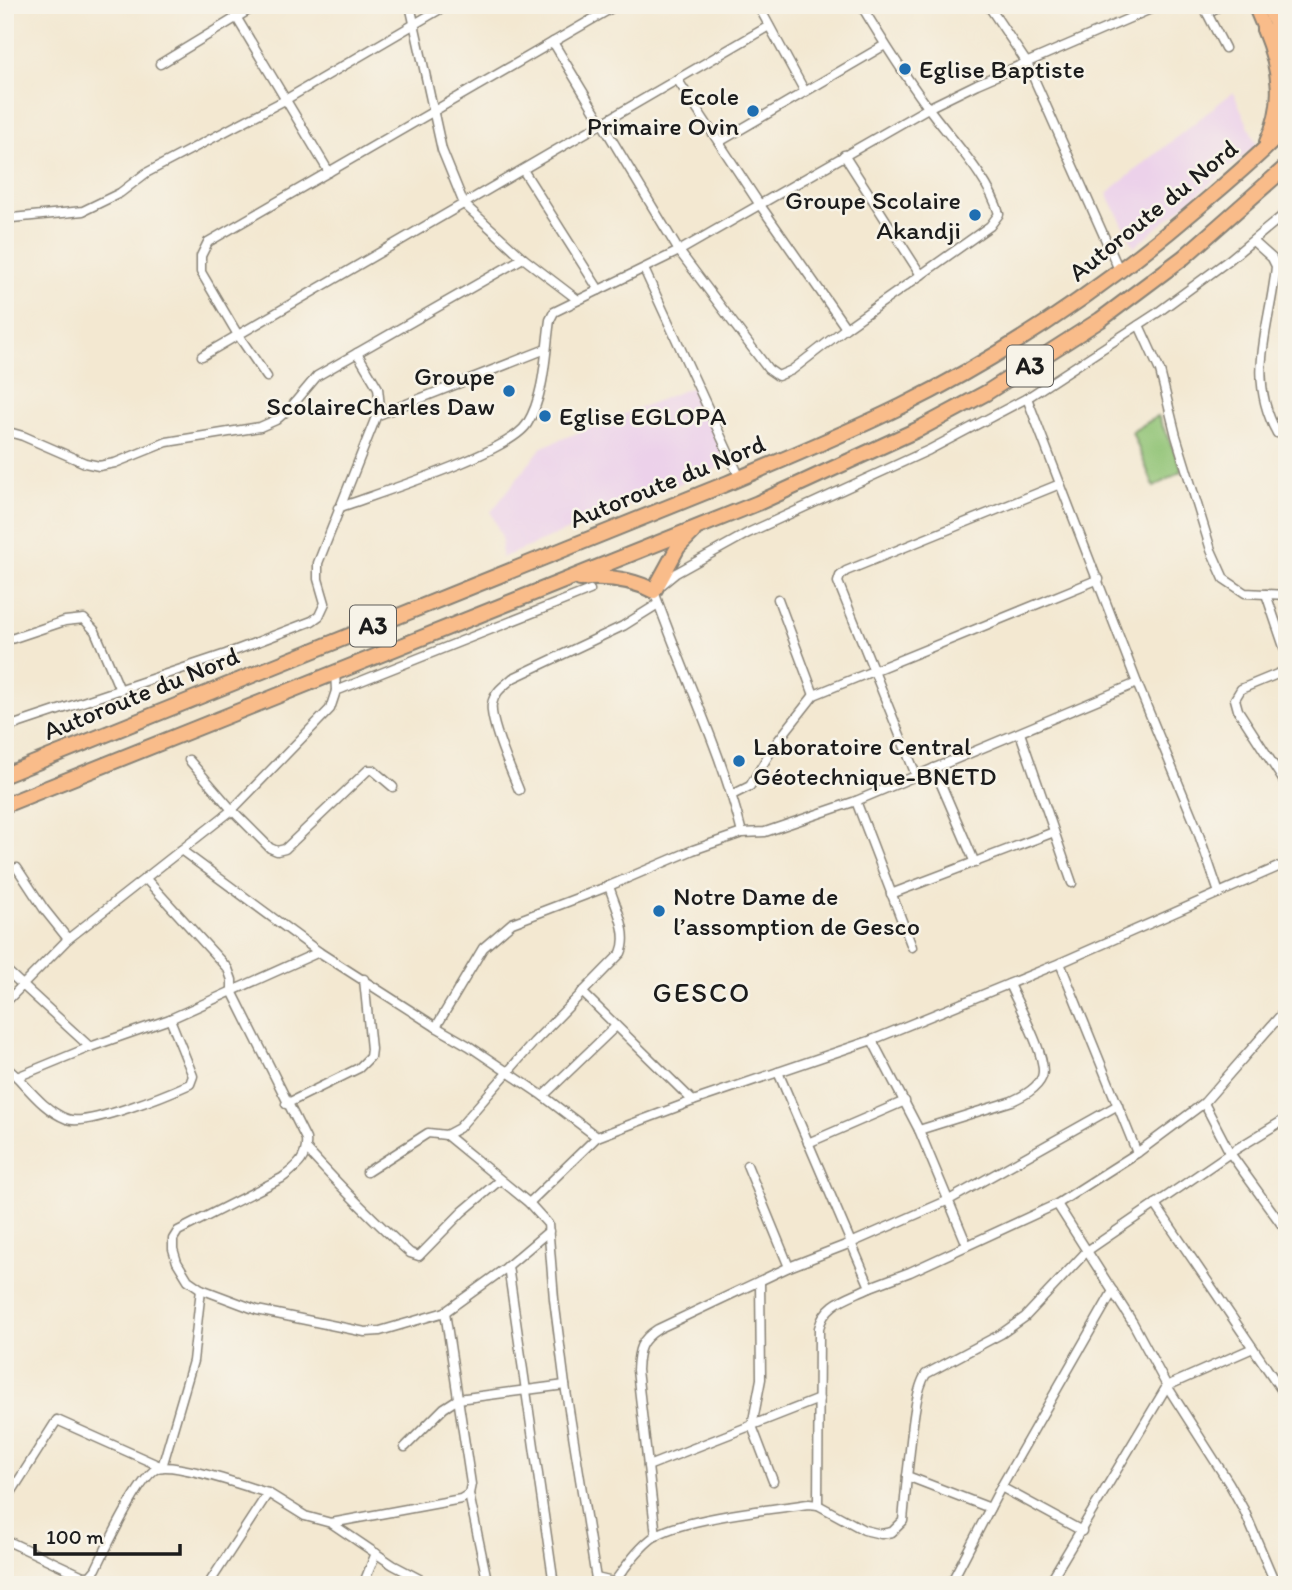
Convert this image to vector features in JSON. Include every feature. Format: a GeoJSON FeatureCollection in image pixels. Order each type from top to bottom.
{"type":"FeatureCollection","features":[{"type":"Feature","properties":{"kind":"highway"},"geometry":{"type":"LineString","coordinates":[[1264,29],[1287,39]]}},
{"type":"Feature","properties":{"kind":"highway"},"geometry":{"type":"LineString","coordinates":[[1262,153],[1274,127],[1280,95],[1279,75],[1264,29]]}},
{"type":"Feature","properties":{"kind":"highway","name":"Autoroute du Nord"},"geometry":{"type":"LineString","coordinates":[[5,775],[740,478],[869,422],[958,376],[1038,329],[1121,272],[1262,153],[1287,127]]}},
{"type":"Feature","properties":{"kind":"highway","name":"Autoroute du Nord"},"geometry":{"type":"LineString","coordinates":[[5,805],[758,503],[919,429],[986,393],[1142,290],[1232,217],[1287,166]]}},
{"type":"Feature","properties":{"kind":"highway"},"geometry":{"type":"LineString","coordinates":[[562,581],[617,579],[643,585],[656,598],[678,547],[699,526]]}},
{"type":"Feature","properties":{"kind":"main road"},"geometry":{"type":"LineString","coordinates":[[1254,5],[1264,29]]}},
{"type":"Feature","properties":{"kind":"main road"},"geometry":{"type":"LineString","coordinates":[[1268,5],[1279,29],[1287,39]]}},
{"type":"Feature","properties":{"kind":"street"},"geometry":{"type":"LineString","coordinates":[[229,5],[329,172]]}},
{"type":"Feature","properties":{"kind":"street"},"geometry":{"type":"LineString","coordinates":[[160,64],[257,5]]}},
{"type":"Feature","properties":{"kind":"street"},"geometry":{"type":"LineString","coordinates":[[410,5],[432,113],[450,176],[464,204],[523,258],[578,300]]}},
{"type":"Feature","properties":{"kind":"street"},"geometry":{"type":"LineString","coordinates":[[8,219],[83,211],[120,193],[146,173],[285,100],[447,5]]}},
{"type":"Feature","properties":{"kind":"street"},"geometry":{"type":"LineString","coordinates":[[267,377],[238,335],[201,272],[201,256],[208,242],[617,5]]}},
{"type":"Feature","properties":{"kind":"street"},"geometry":{"type":"LineString","coordinates":[[758,5],[804,90]]}},
{"type":"Feature","properties":{"kind":"street"},"geometry":{"type":"LineString","coordinates":[[553,42],[679,251],[774,374],[786,374],[990,226],[999,214],[967,157],[928,108],[861,5]]}},
{"type":"Feature","properties":{"kind":"street"},"geometry":{"type":"LineString","coordinates":[[988,5],[1027,63],[1121,272]]}},
{"type":"Feature","properties":{"kind":"street"},"geometry":{"type":"LineString","coordinates":[[338,508],[490,451],[520,433],[528,423],[537,402],[552,314],[679,251],[928,108],[1160,5]]}},
{"type":"Feature","properties":{"kind":"street"},"geometry":{"type":"LineString","coordinates":[[1222,5],[1205,9],[1225,48]]}},
{"type":"Feature","properties":{"kind":"street"},"geometry":{"type":"LineString","coordinates":[[202,356],[769,26]]}},
{"type":"Feature","properties":{"kind":"street"},"geometry":{"type":"LineString","coordinates":[[719,142],[885,45]]}},
{"type":"Feature","properties":{"kind":"street"},"geometry":{"type":"LineString","coordinates":[[677,79],[846,328]]}},
{"type":"Feature","properties":{"kind":"street"},"geometry":{"type":"LineString","coordinates":[[844,155],[921,275]]}},
{"type":"Feature","properties":{"kind":"street"},"geometry":{"type":"LineString","coordinates":[[523,170],[598,290]]}},
{"type":"Feature","properties":{"kind":"street"},"geometry":{"type":"LineString","coordinates":[[519,790],[500,743],[492,705],[498,691],[513,678],[624,626],[687,567],[748,533],[905,462],[1027,398],[1139,325],[1253,241],[1287,212]]}},
{"type":"Feature","properties":{"kind":"street"},"geometry":{"type":"LineString","coordinates":[[1253,241],[1272,258],[1276,266],[1263,336],[1260,377],[1277,433]]}},
{"type":"Feature","properties":{"kind":"street"},"geometry":{"type":"LineString","coordinates":[[5,431],[99,466],[115,463],[167,442],[260,427],[292,407],[317,376],[523,258]]}},
{"type":"Feature","properties":{"kind":"street"},"geometry":{"type":"LineString","coordinates":[[644,269],[740,478]]}},
{"type":"Feature","properties":{"kind":"street"},"geometry":{"type":"LineString","coordinates":[[1139,325],[1160,371],[1176,436],[1217,567],[1224,579],[1245,593],[1287,594]]}},
{"type":"Feature","properties":{"kind":"street"},"geometry":{"type":"LineString","coordinates":[[376,416],[546,349]]}},
{"type":"Feature","properties":{"kind":"street"},"geometry":{"type":"LineString","coordinates":[[5,729],[226,654],[319,616],[326,604],[317,570],[338,508],[376,416],[381,396],[379,388],[357,353]]}},
{"type":"Feature","properties":{"kind":"street"},"geometry":{"type":"LineString","coordinates":[[1027,398],[1137,683],[1196,826],[1219,892]]}},
{"type":"Feature","properties":{"kind":"street"},"geometry":{"type":"LineString","coordinates":[[916,775],[838,582],[843,573],[1060,484]]}},
{"type":"Feature","properties":{"kind":"street"},"geometry":{"type":"LineString","coordinates":[[732,795],[751,786],[786,730],[814,695],[1099,579]]}},
{"type":"Feature","properties":{"kind":"street"},"geometry":{"type":"LineString","coordinates":[[336,691],[590,590]]}},
{"type":"Feature","properties":{"kind":"street"},"geometry":{"type":"LineString","coordinates":[[1266,594],[1287,656]]}},
{"type":"Feature","properties":{"kind":"street"},"geometry":{"type":"LineString","coordinates":[[656,598],[685,678],[706,724],[732,795],[742,832]]}},
{"type":"Feature","properties":{"kind":"street"},"geometry":{"type":"LineString","coordinates":[[778,599],[814,695]]}},
{"type":"Feature","properties":{"kind":"street"},"geometry":{"type":"LineString","coordinates":[[5,641],[65,621],[84,619],[95,631],[120,690]]}},
{"type":"Feature","properties":{"kind":"street"},"geometry":{"type":"LineString","coordinates":[[1287,670],[1241,689],[1235,699],[1238,710],[1287,786]]}},
{"type":"Feature","properties":{"kind":"street"},"geometry":{"type":"LineString","coordinates":[[5,1003],[68,939],[232,810],[330,709],[336,691],[335,671]]}},
{"type":"Feature","properties":{"kind":"street"},"geometry":{"type":"LineString","coordinates":[[436,1027],[473,963],[494,937],[512,923],[742,832],[765,832],[856,801],[1137,683]]}},
{"type":"Feature","properties":{"kind":"street"},"geometry":{"type":"LineString","coordinates":[[1020,733],[1072,883]]}},
{"type":"Feature","properties":{"kind":"street"},"geometry":{"type":"LineString","coordinates":[[189,760],[232,810],[270,848],[280,851],[368,770],[373,770],[393,787]]}},
{"type":"Feature","properties":{"kind":"street"},"geometry":{"type":"LineString","coordinates":[[933,768],[975,863]]}},
{"type":"Feature","properties":{"kind":"street"},"geometry":{"type":"LineString","coordinates":[[856,801],[912,947]]}},
{"type":"Feature","properties":{"kind":"street"},"geometry":{"type":"LineString","coordinates":[[891,894],[1054,832]]}},
{"type":"Feature","properties":{"kind":"street"},"geometry":{"type":"LineString","coordinates":[[181,850],[319,952],[469,1046],[543,1096],[597,1137]]}},
{"type":"Feature","properties":{"kind":"street"},"geometry":{"type":"LineString","coordinates":[[529,1203],[597,1137],[872,1040],[1060,963],[1287,863]]}},
{"type":"Feature","properties":{"kind":"street"},"geometry":{"type":"LineString","coordinates":[[17,868],[68,939]]}},
{"type":"Feature","properties":{"kind":"street"},"geometry":{"type":"LineString","coordinates":[[145,878],[228,969],[232,991],[286,1104],[306,1139],[307,1150],[304,1158],[282,1178],[178,1231],[173,1239],[173,1249],[188,1280],[201,1289],[257,1310],[365,1332],[380,1331],[445,1312],[508,1266],[549,1231]]}},
{"type":"Feature","properties":{"kind":"street"},"geometry":{"type":"LineString","coordinates":[[446,1135],[459,1128],[506,1072],[621,953],[624,933],[609,886]]}},
{"type":"Feature","properties":{"kind":"street"},"geometry":{"type":"LineString","coordinates":[[18,1077],[90,1047],[170,1019],[319,952]]}},
{"type":"Feature","properties":{"kind":"street"},"geometry":{"type":"LineString","coordinates":[[1060,963],[1137,1153]]}},
{"type":"Feature","properties":{"kind":"street"},"geometry":{"type":"LineString","coordinates":[[5,969],[90,1047]]}},
{"type":"Feature","properties":{"kind":"street"},"geometry":{"type":"LineString","coordinates":[[286,1104],[359,1068],[370,1057],[364,979]]}},
{"type":"Feature","properties":{"kind":"street"},"geometry":{"type":"LineString","coordinates":[[919,1130],[1012,1101],[1026,1095],[1042,1079],[1044,1064],[1009,984]]}},
{"type":"Feature","properties":{"kind":"street"},"geometry":{"type":"LineString","coordinates":[[582,992],[693,1101]]}},
{"type":"Feature","properties":{"kind":"street"},"geometry":{"type":"LineString","coordinates":[[818,1505],[819,1328],[821,1318],[829,1307],[1057,1204],[1137,1153],[1204,1103],[1287,1009]]}},
{"type":"Feature","properties":{"kind":"street"},"geometry":{"type":"LineString","coordinates":[[5,1066],[47,1107],[69,1120],[81,1121],[97,1117],[190,1084],[193,1076],[170,1019]]}},
{"type":"Feature","properties":{"kind":"street"},"geometry":{"type":"LineString","coordinates":[[543,1096],[616,1026]]}},
{"type":"Feature","properties":{"kind":"street"},"geometry":{"type":"LineString","coordinates":[[872,1040],[919,1130],[967,1245]]}},
{"type":"Feature","properties":{"kind":"street"},"geometry":{"type":"LineString","coordinates":[[778,1072],[870,1287]]}},
{"type":"Feature","properties":{"kind":"street"},"geometry":{"type":"LineString","coordinates":[[808,1143],[905,1101]]}},
{"type":"Feature","properties":{"kind":"street"},"geometry":{"type":"LineString","coordinates":[[1204,1103],[1230,1153],[1287,1232]]}},
{"type":"Feature","properties":{"kind":"street"},"geometry":{"type":"LineString","coordinates":[[656,1536],[637,1370],[641,1342],[658,1329],[789,1267],[949,1200],[1118,1105]]}},
{"type":"Feature","properties":{"kind":"street"},"geometry":{"type":"LineString","coordinates":[[613,1583],[642,1548],[656,1536],[675,1527],[722,1517],[809,1504],[818,1505],[864,1530],[881,1534],[898,1528],[903,1521],[916,1408],[921,1381],[926,1374],[987,1343],[1013,1326],[1034,1308],[1087,1251],[1230,1153],[1287,1118]]}},
{"type":"Feature","properties":{"kind":"street"},"geometry":{"type":"LineString","coordinates":[[367,1171],[428,1133],[446,1135],[529,1203],[548,1224],[565,1385],[597,1581],[626,1585]]}},
{"type":"Feature","properties":{"kind":"street"},"geometry":{"type":"LineString","coordinates":[[307,1150],[340,1183],[360,1208],[410,1253],[419,1256],[462,1212],[500,1180]]}},
{"type":"Feature","properties":{"kind":"street"},"geometry":{"type":"LineString","coordinates":[[747,1165],[789,1267]]}},
{"type":"Feature","properties":{"kind":"street"},"geometry":{"type":"LineString","coordinates":[[1057,1204],[1133,1323],[1167,1385],[1204,1440],[1244,1510],[1279,1585],[1287,1583]]}},
{"type":"Feature","properties":{"kind":"street"},"geometry":{"type":"LineString","coordinates":[[1155,1204],[1287,1398]]}},
{"type":"Feature","properties":{"kind":"street"},"geometry":{"type":"LineString","coordinates":[[508,1266],[554,1585]]}},
{"type":"Feature","properties":{"kind":"street"},"geometry":{"type":"LineString","coordinates":[[760,1281],[761,1379],[752,1426],[773,1480]]}},
{"type":"Feature","properties":{"kind":"street"},"geometry":{"type":"LineString","coordinates":[[5,1536],[9,1543],[83,1576],[90,1576],[96,1569],[148,1474],[162,1466],[193,1361],[201,1289]]}},
{"type":"Feature","properties":{"kind":"street"},"geometry":{"type":"LineString","coordinates":[[950,1585],[1001,1487],[1113,1291]]}},
{"type":"Feature","properties":{"kind":"street"},"geometry":{"type":"LineString","coordinates":[[445,1312],[471,1484],[469,1494],[488,1585]]}},
{"type":"Feature","properties":{"kind":"street"},"geometry":{"type":"LineString","coordinates":[[1048,1585],[1167,1385],[1253,1348]]}},
{"type":"Feature","properties":{"kind":"street"},"geometry":{"type":"LineString","coordinates":[[405,1447],[444,1408],[458,1399],[565,1385]]}},
{"type":"Feature","properties":{"kind":"street"},"geometry":{"type":"LineString","coordinates":[[648,1466],[820,1399]]}},
{"type":"Feature","properties":{"kind":"street"},"geometry":{"type":"LineString","coordinates":[[5,1502],[57,1420],[162,1466],[183,1469],[268,1493],[305,1516],[331,1523],[431,1585]]}},
{"type":"Feature","properties":{"kind":"street"},"geometry":{"type":"LineString","coordinates":[[907,1476],[990,1508]]}},
{"type":"Feature","properties":{"kind":"street"},"geometry":{"type":"LineString","coordinates":[[1001,1487],[1082,1531]]}},
{"type":"Feature","properties":{"kind":"street"},"geometry":{"type":"LineString","coordinates":[[208,1585],[268,1493]]}},
{"type":"Feature","properties":{"kind":"street"},"geometry":{"type":"LineString","coordinates":[[331,1523],[461,1499],[469,1494]]}},
{"type":"Feature","properties":{"kind":"street"},"geometry":{"type":"LineString","coordinates":[[363,1585],[376,1553]]}},
{"type":"Feature","properties":{"kind":"shaded area"},"geometry":{"type":"Polygon","coordinates":[[[1233,92],[1257,145],[1134,247],[1107,193],[1233,92]]]}},
{"type":"Feature","properties":{"kind":"shaded area"},"geometry":{"type":"Polygon","coordinates":[[[695,388],[727,464],[501,558],[502,538],[491,512],[542,447],[695,388]]]}},
{"type":"Feature","properties":{"kind":"green space"},"geometry":{"type":"Polygon","coordinates":[[[1158,416],[1183,470],[1154,487],[1132,432],[1158,416]]]}},
{"type":"Feature","properties":{"kind":"place","name":"Eglise Baptiste"},"geometry":{"type":"Point","coordinates":[905,69]}},
{"type":"Feature","properties":{"kind":"place","name":"Ecole Primaire Ovin"},"geometry":{"type":"Point","coordinates":[753,111]}},
{"type":"Feature","properties":{"kind":"place","name":"Groupe Scolaire Akandji"},"geometry":{"type":"Point","coordinates":[975,215]}},
{"type":"Feature","properties":{"kind":"place","name":"Groupe ScolaireCharles Daw"},"geometry":{"type":"Point","coordinates":[509,391]}},
{"type":"Feature","properties":{"kind":"place","name":"Eglise EGLOPA"},"geometry":{"type":"Point","coordinates":[545,416]}},
{"type":"Feature","properties":{"kind":"place","name":"Laboratoire Central Géotechnique-BNETD"},"geometry":{"type":"Point","coordinates":[739,761]}},
{"type":"Feature","properties":{"kind":"place","name":"Notre Dame de l’assomption de Gesco"},"geometry":{"type":"Point","coordinates":[659,911]}},
{"type":"Feature","properties":{"kind":"district","name":"GESCO"},"geometry":{"type":"Point","coordinates":[702,992]}}]}
